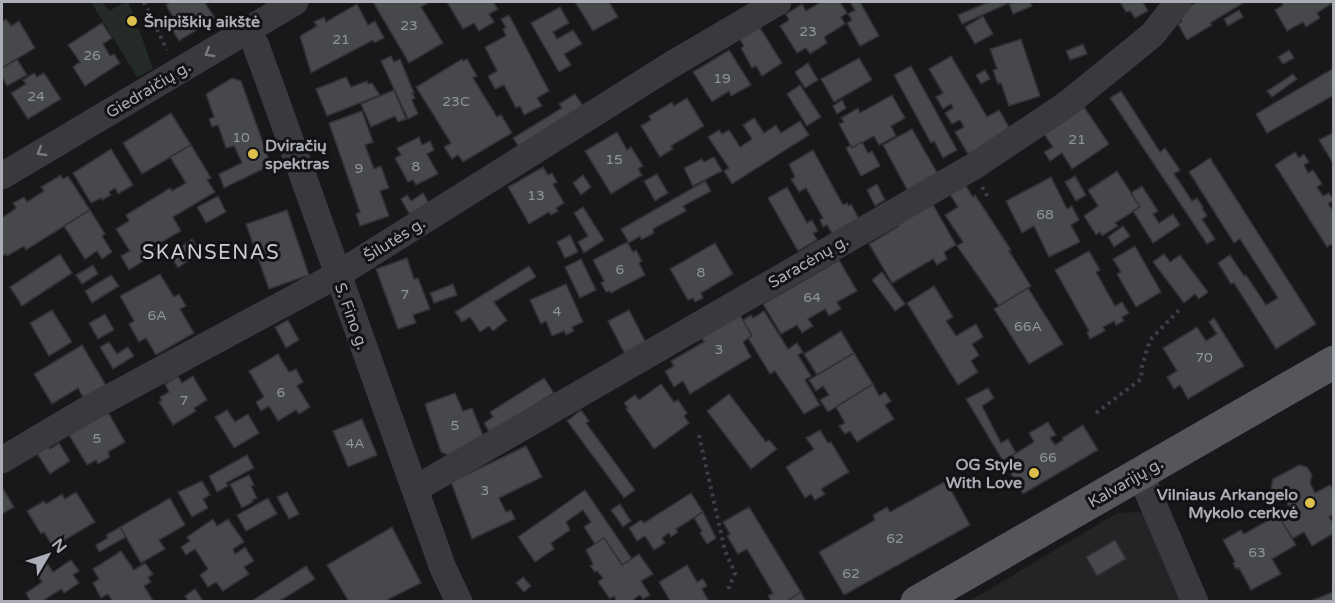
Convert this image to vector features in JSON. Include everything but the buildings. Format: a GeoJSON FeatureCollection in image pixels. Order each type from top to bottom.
{"type":"FeatureCollection","features":[{"type":"Feature","properties":{"kind":"main road","name":"Kalvarijų g."},"geometry":{"type":"LineString","coordinates":[[917,602],[1334,362]]}},
{"type":"Feature","properties":{"kind":"street","name":"Giedraičių g."},"geometry":{"type":"LineString","coordinates":[[2,176],[295,2]]}},
{"type":"Feature","properties":{"kind":"street","name":"Šilutės g."},"geometry":{"type":"LineString","coordinates":[[2,460],[81,413],[337,275],[671,65],[778,2]]}},
{"type":"Feature","properties":{"kind":"street","name":"Saracėnų g."},"geometry":{"type":"LineString","coordinates":[[415,489],[976,165],[1067,104],[1153,34],[1178,2]]}},
{"type":"Feature","properties":{"kind":"street","name":"S. Fino g."},"geometry":{"type":"LineString","coordinates":[[248,29],[443,568],[459,602]]}},
{"type":"Feature","properties":{"kind":"street"},"geometry":{"type":"LineString","coordinates":[[1140,474],[1195,602]]}},
{"type":"Feature","properties":{"kind":"path"},"geometry":{"type":"LineString","coordinates":[[144,2],[177,71]]}},
{"type":"Feature","properties":{"kind":"path"},"geometry":{"type":"LineString","coordinates":[[1096,413],[1141,379],[1142,366],[1150,340],[1181,308]]}},
{"type":"Feature","properties":{"kind":"path"},"geometry":{"type":"LineString","coordinates":[[699,435],[725,551],[735,573],[727,592]]}},
{"type":"Feature","properties":{"kind":"shaded area"},"geometry":{"type":"Polygon","coordinates":[[[91,2],[103,2],[109,11],[128,2],[133,13],[130,15],[135,29],[139,29],[153,69],[137,77],[91,2]]]}},
{"type":"Feature","properties":{"kind":"shaded area"},"geometry":{"type":"Polygon","coordinates":[[[1138,512],[1150,518],[1189,602],[968,602],[1117,513],[1138,512]]]}},
{"type":"Feature","properties":{"kind":"place","name":"Šnipiškių aikštė"},"geometry":{"type":"Point","coordinates":[132,21]}},
{"type":"Feature","properties":{"kind":"place","name":"Dviračių spektras"},"geometry":{"type":"Point","coordinates":[253,154]}},
{"type":"Feature","properties":{"kind":"place","name":"OG Style With Love"},"geometry":{"type":"Point","coordinates":[1034,473]}},
{"type":"Feature","properties":{"kind":"place","name":"Vilniaus Arkangelo Mykolo cerkvė"},"geometry":{"type":"Point","coordinates":[1310,503]}},
{"type":"Feature","properties":{"kind":"district","name":"SKANSENAS"},"geometry":{"type":"Point","coordinates":[211,252]}}]}
